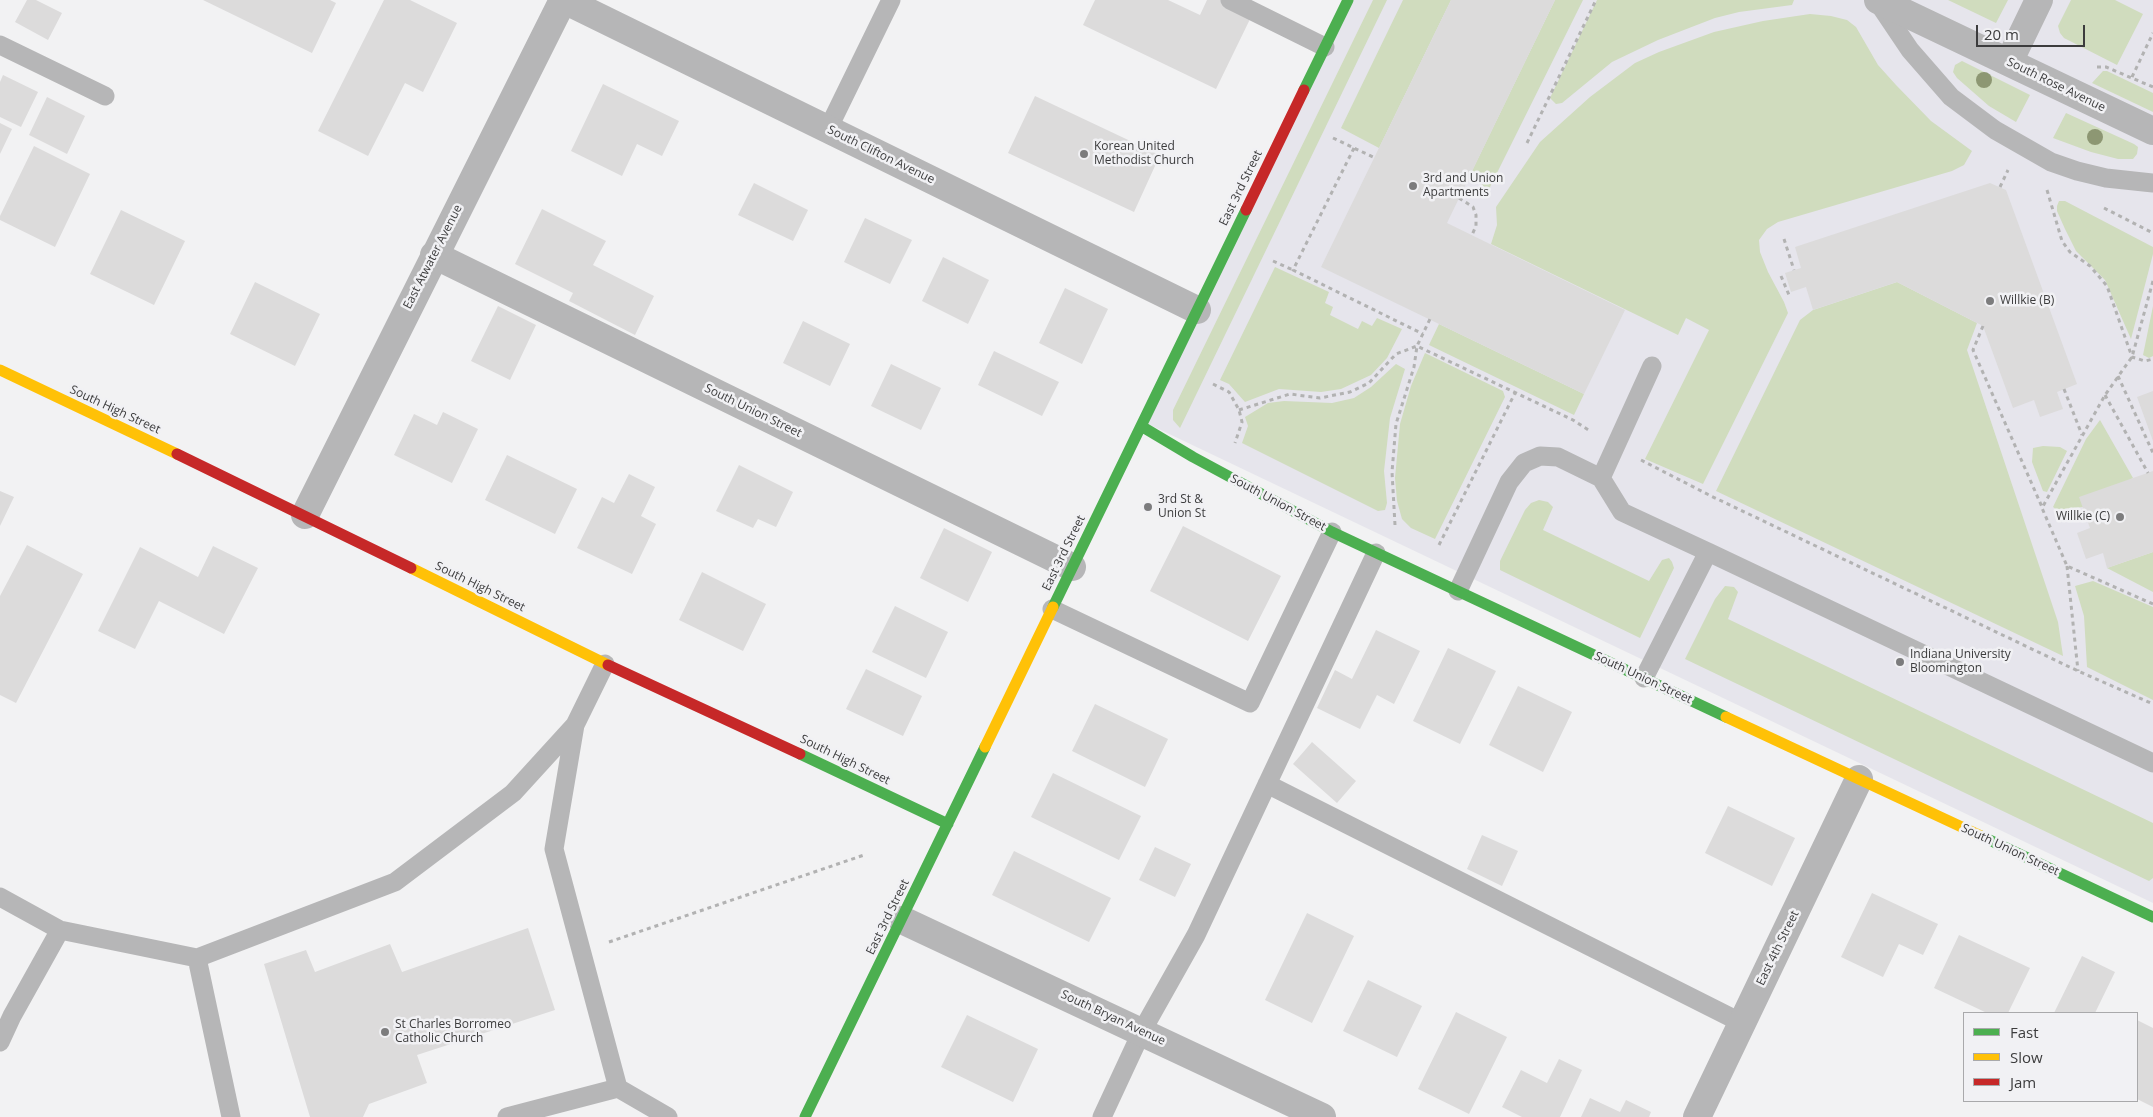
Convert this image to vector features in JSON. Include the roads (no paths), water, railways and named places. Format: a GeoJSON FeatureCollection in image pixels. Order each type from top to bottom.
{"type":"FeatureCollection","features":[{"type":"Feature","properties":{"kind":"street","name":"South Clifton Avenue"},"geometry":{"type":"LineString","coordinates":[[564,0],[1198,310]]}},
{"type":"Feature","properties":{"kind":"street","name":"East Atwater Avenue"},"geometry":{"type":"LineString","coordinates":[[305,515],[434,254],[564,0]]}},
{"type":"Feature","properties":{"kind":"street","name":"East 3rd Street"},"geometry":{"type":"LineString","coordinates":[[805,1117],[1348,0]]}},
{"type":"Feature","properties":{"kind":"street","name":"South Rose Avenue"},"geometry":{"type":"LineString","coordinates":[[1877,0],[2153,131]]}},
{"type":"Feature","properties":{"kind":"street"},"geometry":{"type":"LineString","coordinates":[[2009,62],[2039,0]]}},
{"type":"Feature","properties":{"kind":"street","name":"South Union Street"},"geometry":{"type":"LineString","coordinates":[[434,254],[1072,567]]}},
{"type":"Feature","properties":{"kind":"street","name":"South High Street"},"geometry":{"type":"LineString","coordinates":[[0,370],[305,515],[605,664],[744,727],[948,824]]}},
{"type":"Feature","properties":{"kind":"street","name":"South Union Street"},"geometry":{"type":"LineString","coordinates":[[1141,426],[1193,457],[1332,532],[2153,917]]}},
{"type":"Feature","properties":{"kind":"street","name":"East 4th Street"},"geometry":{"type":"LineString","coordinates":[[1697,1117],[1859,779]]}},
{"type":"Feature","properties":{"kind":"street","name":"South Bryan Avenue"},"geometry":{"type":"LineString","coordinates":[[902,920],[1322,1117]]}},
{"type":"Feature","properties":{"kind":"lane"},"geometry":{"type":"LineString","coordinates":[[828,129],[891,0]]}},
{"type":"Feature","properties":{"kind":"lane"},"geometry":{"type":"LineString","coordinates":[[1230,0],[1325,47]]}},
{"type":"Feature","properties":{"kind":"lane"},"geometry":{"type":"LineString","coordinates":[[1877,0],[1910,50],[1951,97],[1995,130],[2051,162],[2077,171],[2106,178],[2153,183]]}},
{"type":"Feature","properties":{"kind":"lane"},"geometry":{"type":"LineString","coordinates":[[0,45],[105,96]]}},
{"type":"Feature","properties":{"kind":"lane"},"geometry":{"type":"LineString","coordinates":[[1601,478],[1652,366]]}},
{"type":"Feature","properties":{"kind":"lane"},"geometry":{"type":"LineString","coordinates":[[1458,591],[1509,482],[1524,463],[1540,456],[1558,457],[1601,478],[1622,512],[2153,763]]}},
{"type":"Feature","properties":{"kind":"lane"},"geometry":{"type":"LineString","coordinates":[[1052,609],[1250,703],[1332,532]]}},
{"type":"Feature","properties":{"kind":"lane"},"geometry":{"type":"LineString","coordinates":[[1644,678],[1708,552]]}},
{"type":"Feature","properties":{"kind":"lane"},"geometry":{"type":"LineString","coordinates":[[1102,1117],[1142,1031],[1196,935],[1376,553]]}},
{"type":"Feature","properties":{"kind":"lane"},"geometry":{"type":"LineString","coordinates":[[0,897],[60,930],[197,958],[395,882],[513,793],[575,725],[605,664]]}},
{"type":"Feature","properties":{"kind":"lane"},"geometry":{"type":"LineString","coordinates":[[575,725],[554,849],[618,1088]]}},
{"type":"Feature","properties":{"kind":"lane"},"geometry":{"type":"LineString","coordinates":[[1267,784],[1742,1023]]}},
{"type":"Feature","properties":{"kind":"lane"},"geometry":{"type":"LineString","coordinates":[[0,1042],[12,1016],[60,930]]}},
{"type":"Feature","properties":{"kind":"lane"},"geometry":{"type":"LineString","coordinates":[[197,958],[231,1117]]}},
{"type":"Feature","properties":{"kind":"lane"},"geometry":{"type":"LineString","coordinates":[[507,1117],[618,1088],[668,1117]]}},
{"type":"Feature","properties":{"kind":"place","name":"Korean United Methodist Church"},"geometry":{"type":"Point","coordinates":[1084,154]}},
{"type":"Feature","properties":{"kind":"place","name":"3rd and Union Apartments"},"geometry":{"type":"Point","coordinates":[1413,186]}},
{"type":"Feature","properties":{"kind":"place","name":"Willkie (B)"},"geometry":{"type":"Point","coordinates":[1990,301]}},
{"type":"Feature","properties":{"kind":"place","name":"3rd St & Union St"},"geometry":{"type":"Point","coordinates":[1148,507]}},
{"type":"Feature","properties":{"kind":"place","name":"Willkie (C)"},"geometry":{"type":"Point","coordinates":[2120,517]}},
{"type":"Feature","properties":{"kind":"place","name":"Indiana University Bloomington"},"geometry":{"type":"Point","coordinates":[1900,662]}},
{"type":"Feature","properties":{"kind":"place","name":"St Charles Borromeo Catholic Church"},"geometry":{"type":"Point","coordinates":[385,1032]}}]}
